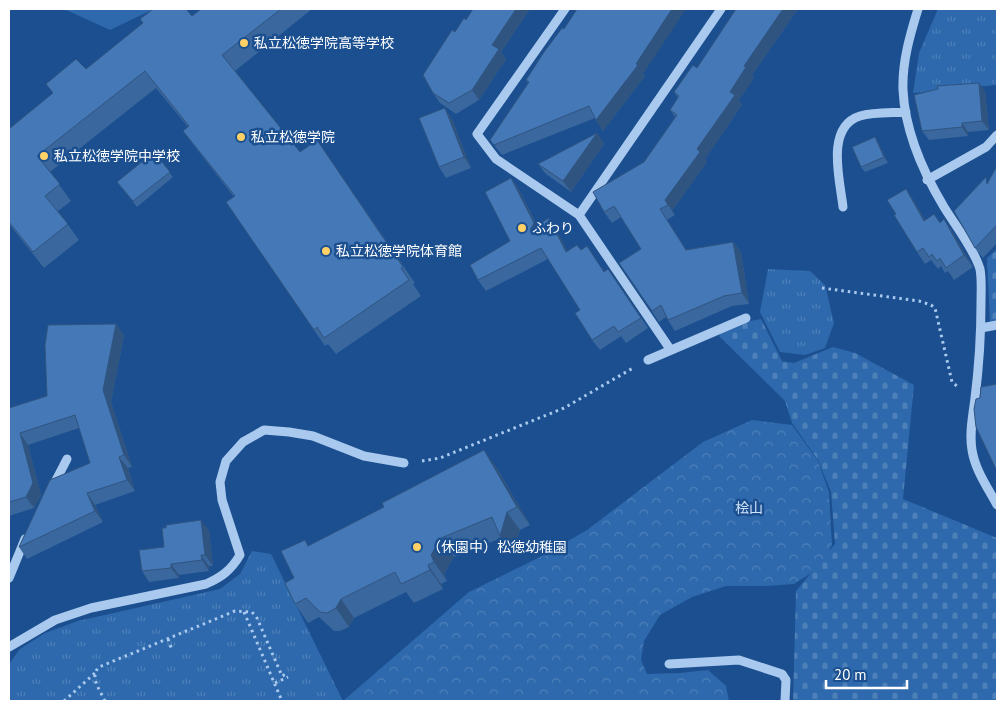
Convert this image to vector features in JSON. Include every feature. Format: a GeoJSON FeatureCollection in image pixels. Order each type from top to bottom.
{"type":"FeatureCollection","features":[{"type":"Feature","properties":{"kind":"street"},"geometry":{"type":"LineString","coordinates":[[565,9],[477,134],[496,159],[579,215],[670,349]]}},
{"type":"Feature","properties":{"kind":"street"},"geometry":{"type":"LineString","coordinates":[[579,215],[721,9]]}},
{"type":"Feature","properties":{"kind":"street"},"geometry":{"type":"LineString","coordinates":[[918,9],[907,48],[904,70],[903,91],[906,112],[927,180],[973,253],[980,270],[981,328],[971,428],[972,451],[979,473],[997,505]]}},
{"type":"Feature","properties":{"kind":"street"},"geometry":{"type":"LineString","coordinates":[[843,207],[837,159],[838,142],[845,125],[861,116],[906,112]]}},
{"type":"Feature","properties":{"kind":"street"},"geometry":{"type":"LineString","coordinates":[[927,180],[986,147],[997,135]]}},
{"type":"Feature","properties":{"kind":"street"},"geometry":{"type":"LineString","coordinates":[[648,360],[746,318]]}},
{"type":"Feature","properties":{"kind":"street"},"geometry":{"type":"LineString","coordinates":[[981,328],[997,325]]}},
{"type":"Feature","properties":{"kind":"street"},"geometry":{"type":"LineString","coordinates":[[9,646],[55,620],[91,608],[206,584],[233,568],[240,556],[222,500],[220,482],[226,461],[243,442],[264,430],[313,436],[364,456],[404,463]]}},
{"type":"Feature","properties":{"kind":"street"},"geometry":{"type":"LineString","coordinates":[[50,492],[67,460]]}},
{"type":"Feature","properties":{"kind":"street"},"geometry":{"type":"LineString","coordinates":[[9,578],[28,533]]}},
{"type":"Feature","properties":{"kind":"street"},"geometry":{"type":"LineString","coordinates":[[669,664],[739,660],[782,674],[786,680],[785,701]]}},
{"type":"Feature","properties":{"kind":"path"},"geometry":{"type":"LineString","coordinates":[[822,288],[919,302],[936,308],[952,382],[955,386],[975,398]]}},
{"type":"Feature","properties":{"kind":"path"},"geometry":{"type":"LineString","coordinates":[[404,463],[440,458],[564,408],[648,360]]}},
{"type":"Feature","properties":{"kind":"path"},"geometry":{"type":"LineString","coordinates":[[64,701],[99,667],[235,611],[252,612],[257,618],[282,676],[287,676],[275,683]]}},
{"type":"Feature","properties":{"kind":"path"},"geometry":{"type":"LineString","coordinates":[[244,611],[282,701]]}},
{"type":"Feature","properties":{"kind":"path"},"geometry":{"type":"LineString","coordinates":[[168,639],[172,650]]}},
{"type":"Feature","properties":{"kind":"path"},"geometry":{"type":"LineString","coordinates":[[95,672],[94,678],[105,701]]}},
{"type":"Feature","properties":{"kind":"green space"},"geometry":{"type":"Polygon","coordinates":[[[64,9],[154,9],[110,30],[64,9]]]}},
{"type":"Feature","properties":{"kind":"green space"},"geometry":{"type":"Polygon","coordinates":[[[938,9],[997,9],[997,85],[913,93],[919,53],[938,9]]]}},
{"type":"Feature","properties":{"kind":"green space"},"geometry":{"type":"Polygon","coordinates":[[[997,249],[997,322],[990,323],[987,258],[997,249]]]}},
{"type":"Feature","properties":{"kind":"green space"},"geometry":{"type":"Polygon","coordinates":[[[768,269],[810,271],[825,285],[834,323],[825,348],[805,355],[780,352],[760,312],[768,269]]]}},
{"type":"Feature","properties":{"kind":"green space"},"geometry":{"type":"Polygon","coordinates":[[[761,319],[782,361],[794,363],[833,347],[855,353],[914,385],[903,499],[997,538],[997,701],[793,701],[796,591],[835,544],[831,492],[818,460],[792,423],[785,401],[719,336],[726,329],[761,319]]]}},
{"type":"Feature","properties":{"kind":"green space","name":"桧山"},"geometry":{"type":"Polygon","coordinates":[[[752,420],[792,425],[818,461],[829,492],[832,545],[822,566],[794,584],[726,586],[692,597],[660,615],[644,641],[641,660],[647,674],[708,670],[726,686],[729,701],[343,701],[469,592],[544,555],[587,530],[703,442],[752,420]]]}},
{"type":"Feature","properties":{"kind":"green space"},"geometry":{"type":"Polygon","coordinates":[[[252,551],[271,554],[343,701],[9,701],[9,664],[20,649],[45,633],[78,621],[220,589],[240,574],[252,551]]]}},
{"type":"Feature","properties":{"kind":"building"},"geometry":{"type":"Polygon","coordinates":[[[153,9],[186,9],[192,16],[201,9],[281,9],[222,55],[300,152],[317,140],[403,267],[401,268],[409,280],[324,338],[317,327],[314,330],[226,202],[235,196],[183,131],[189,126],[145,71],[37,156],[60,184],[45,196],[68,224],[33,252],[9,222],[9,129],[53,93],[46,84],[76,59],[86,69],[143,23],[140,19],[153,9]]]}},
{"type":"Feature","properties":{"kind":"building"},"geometry":{"type":"Polygon","coordinates":[[[473,9],[516,9],[492,45],[499,49],[472,90],[449,103],[433,93],[423,75],[452,30],[455,32],[464,18],[466,20],[473,9]]]}},
{"type":"Feature","properties":{"kind":"building"},"geometry":{"type":"Polygon","coordinates":[[[577,9],[672,9],[636,64],[638,65],[596,120],[589,106],[494,145],[490,140],[529,82],[526,80],[544,52],[562,28],[564,29],[577,9]]]}},
{"type":"Feature","properties":{"kind":"building"},"geometry":{"type":"Polygon","coordinates":[[[736,9],[783,9],[744,66],[746,67],[730,92],[735,95],[697,149],[700,152],[665,200],[668,205],[660,209],[686,250],[733,242],[742,293],[724,296],[668,320],[661,305],[652,311],[619,263],[641,249],[614,206],[604,212],[593,192],[644,162],[677,115],[670,110],[679,96],[674,92],[693,65],[697,68],[736,9]]]}},
{"type":"Feature","properties":{"kind":"building"},"geometry":{"type":"Polygon","coordinates":[[[979,83],[982,121],[962,123],[962,127],[922,131],[914,95],[938,89],[937,86],[979,83]]]}},
{"type":"Feature","properties":{"kind":"building"},"geometry":{"type":"Polygon","coordinates":[[[445,108],[464,157],[439,167],[419,118],[445,108]]]}},
{"type":"Feature","properties":{"kind":"building"},"geometry":{"type":"Polygon","coordinates":[[[597,133],[563,181],[538,164],[597,133]]]}},
{"type":"Feature","properties":{"kind":"building"},"geometry":{"type":"Polygon","coordinates":[[[875,137],[884,157],[861,167],[852,147],[875,137]]]}},
{"type":"Feature","properties":{"kind":"building"},"geometry":{"type":"Polygon","coordinates":[[[154,152],[170,172],[133,201],[117,182],[154,152]]]}},
{"type":"Feature","properties":{"kind":"building"},"geometry":{"type":"Polygon","coordinates":[[[997,166],[997,225],[975,248],[954,211],[986,177],[987,184],[997,166]]]}},
{"type":"Feature","properties":{"kind":"building"},"geometry":{"type":"Polygon","coordinates":[[[511,178],[534,223],[530,230],[549,218],[566,252],[577,245],[581,250],[587,246],[604,272],[608,269],[641,318],[618,332],[614,326],[592,340],[575,313],[580,310],[541,248],[478,280],[470,265],[510,241],[485,192],[511,178]]]}},
{"type":"Feature","properties":{"kind":"building"},"geometry":{"type":"Polygon","coordinates":[[[906,189],[924,221],[934,214],[940,223],[944,219],[964,255],[946,268],[940,258],[937,261],[932,254],[929,257],[923,248],[917,252],[894,215],[896,214],[887,200],[906,189]]]}},
{"type":"Feature","properties":{"kind":"building"},"geometry":{"type":"Polygon","coordinates":[[[116,324],[103,390],[124,455],[119,457],[127,480],[87,493],[95,511],[19,547],[50,480],[90,463],[75,415],[20,433],[33,483],[26,497],[9,502],[9,408],[47,396],[45,345],[48,325],[116,324]]]}},
{"type":"Feature","properties":{"kind":"building"},"geometry":{"type":"Polygon","coordinates":[[[997,384],[997,470],[976,427],[974,409],[976,399],[980,398],[981,387],[997,384]]]}},
{"type":"Feature","properties":{"kind":"building","name":"（休園中）松徳幼稚園"},"geometry":{"type":"Polygon","coordinates":[[[484,450],[517,507],[507,512],[500,536],[492,517],[441,538],[431,555],[434,562],[428,565],[430,570],[401,584],[395,572],[341,599],[336,608],[327,613],[320,612],[306,598],[295,604],[285,583],[294,578],[281,551],[305,540],[308,546],[384,507],[382,503],[484,450]]]}},
{"type":"Feature","properties":{"kind":"building"},"geometry":{"type":"Polygon","coordinates":[[[201,520],[205,555],[201,555],[202,560],[171,564],[171,568],[142,571],[139,550],[164,547],[162,528],[166,528],[166,525],[201,520]]]}},
{"type":"Feature","properties":{"kind":"place","name":"私立松徳学院高等学校"},"geometry":{"type":"Point","coordinates":[244,43]}},
{"type":"Feature","properties":{"kind":"place","name":"私立松徳学院"},"geometry":{"type":"Point","coordinates":[241,137]}},
{"type":"Feature","properties":{"kind":"place","name":"私立松徳学院中学校"},"geometry":{"type":"Point","coordinates":[44,156]}},
{"type":"Feature","properties":{"kind":"place","name":"ふわり"},"geometry":{"type":"Point","coordinates":[522,228]}},
{"type":"Feature","properties":{"kind":"place","name":"私立松徳学院体育館"},"geometry":{"type":"Point","coordinates":[326,251]}},
{"type":"Feature","properties":{"kind":"place","name":"（休園中）松徳幼稚園"},"geometry":{"type":"Point","coordinates":[417,547]}}]}
